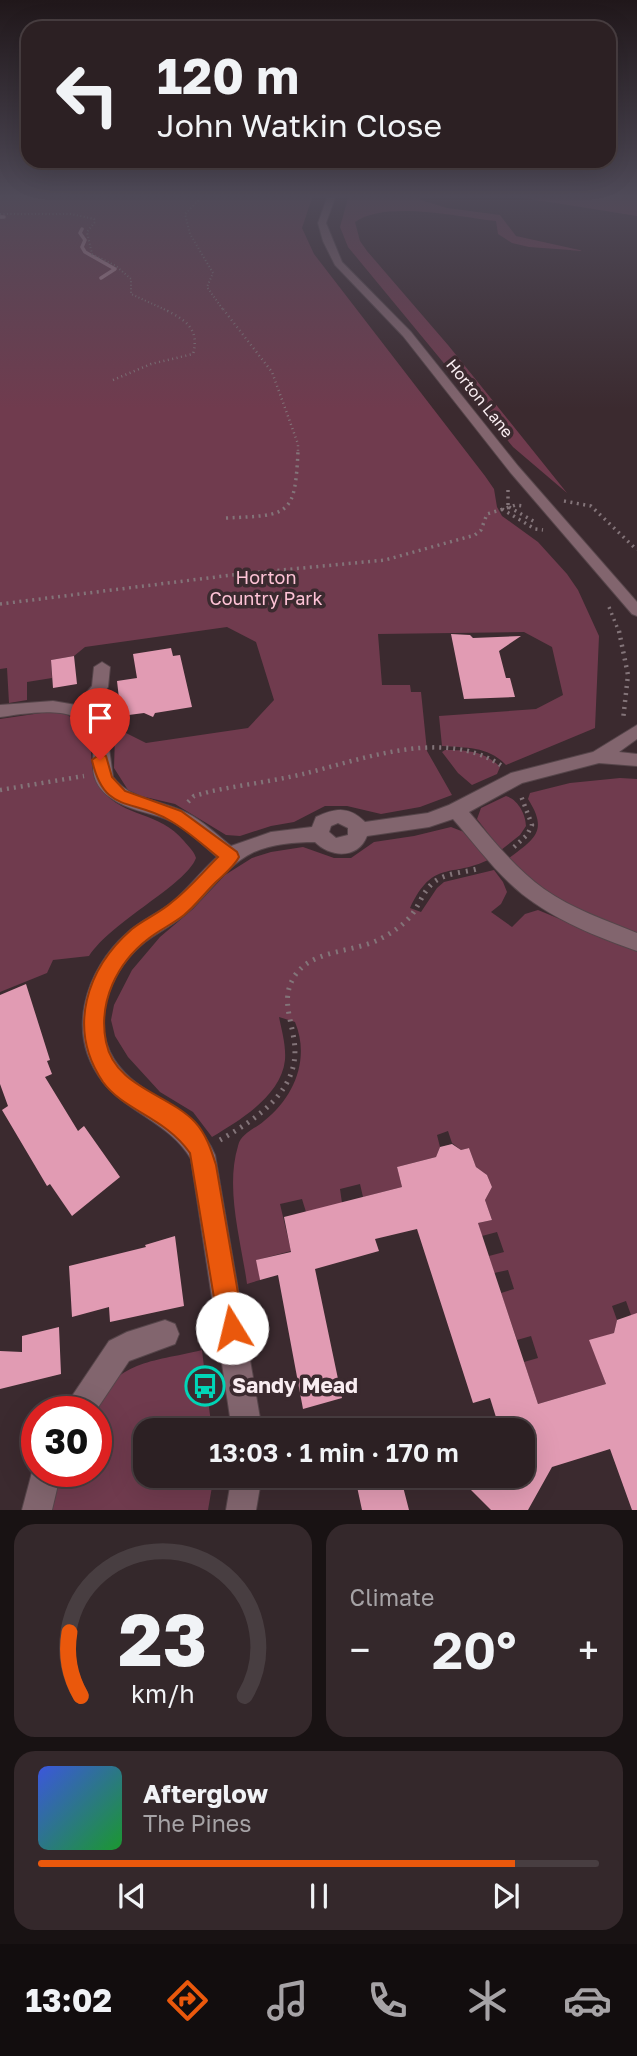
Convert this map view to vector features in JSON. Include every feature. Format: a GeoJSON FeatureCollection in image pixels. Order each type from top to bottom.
{"type":"FeatureCollection","features":[{"type":"Feature","properties":{"kind":"street","name":"Horton Lane"},"geometry":{"type":"LineString","coordinates":[[343,268],[407,334],[514,468],[637,611]]}},
{"type":"Feature","properties":{"kind":"street"},"geometry":{"type":"LineString","coordinates":[[80,712],[100,687],[102,667]]}},
{"type":"Feature","properties":{"kind":"street"},"geometry":{"type":"LineString","coordinates":[[0,711],[49,706],[80,712],[98,727],[102,773],[108,785],[119,795],[175,815],[230,857]]}},
{"type":"Feature","properties":{"kind":"street"},"geometry":{"type":"LineString","coordinates":[[245,1418],[201,1151],[195,1139],[182,1125],[126,1089],[111,1076],[94,1039],[94,1012],[101,984],[119,955],[140,934],[178,909],[230,857],[261,842],[319,834],[328,844],[343,847],[355,841],[359,830],[419,823],[456,810],[517,778],[598,757],[637,731]]}},
{"type":"Feature","properties":{"kind":"street"},"geometry":{"type":"LineString","coordinates":[[598,757],[637,761]]}},
{"type":"Feature","properties":{"kind":"street"},"geometry":{"type":"LineString","coordinates":[[456,810],[498,858],[524,884],[549,903],[637,942]]}},
{"type":"Feature","properties":{"kind":"street"},"geometry":{"type":"LineString","coordinates":[[89,1396],[119,1351],[164,1334]]}},
{"type":"Feature","properties":{"kind":"street"},"geometry":{"type":"LineString","coordinates":[[37,1510],[42,1487]]}},
{"type":"Feature","properties":{"kind":"street"},"geometry":{"type":"LineString","coordinates":[[241,1510],[245,1488]]}},
{"type":"Feature","properties":{"kind":"path"},"geometry":{"type":"LineString","coordinates":[[113,380],[151,364],[193,354],[197,342],[193,329],[181,318],[131,294],[131,279],[119,268]]}},
{"type":"Feature","properties":{"kind":"path"},"geometry":{"type":"LineString","coordinates":[[210,268],[213,273],[207,287],[251,348],[272,372],[298,444],[296,491],[289,505],[274,516],[226,518]]}},
{"type":"Feature","properties":{"kind":"path"},"geometry":{"type":"LineString","coordinates":[[565,500],[591,506],[637,550]]}},
{"type":"Feature","properties":{"kind":"path"},"geometry":{"type":"LineString","coordinates":[[0,604],[394,558],[475,535],[481,530],[484,517],[509,507],[543,530]]}},
{"type":"Feature","properties":{"kind":"path"},"geometry":{"type":"LineString","coordinates":[[502,509],[506,514],[550,535]]}},
{"type":"Feature","properties":{"kind":"path"},"geometry":{"type":"LineString","coordinates":[[602,598],[609,608],[624,645],[629,680],[624,715]]}},
{"type":"Feature","properties":{"kind":"path"},"geometry":{"type":"LineString","coordinates":[[175,815],[200,793],[402,752],[451,748],[478,751],[493,757],[508,772]]}},
{"type":"Feature","properties":{"kind":"path"},"geometry":{"type":"LineString","coordinates":[[0,790],[102,773]]}},
{"type":"Feature","properties":{"kind":"path"},"geometry":{"type":"LineString","coordinates":[[201,1151],[263,1113],[277,1098],[289,1078],[296,1051],[286,996],[299,969],[312,961],[362,947],[383,937],[405,922],[436,880],[481,868],[527,835],[532,825],[517,789]]}},
{"type":"Feature","properties":{"kind":"green space","name":"Horton Country Park"},"geometry":{"type":"Polygon","coordinates":[[[0,268],[325,268],[485,476],[494,489],[497,507],[502,516],[538,542],[567,574],[578,590],[599,636],[595,728],[506,765],[484,751],[442,746],[439,716],[536,709],[563,695],[552,647],[524,632],[378,634],[382,685],[410,685],[411,692],[421,692],[427,751],[452,795],[420,807],[381,814],[347,806],[325,806],[294,822],[240,836],[226,835],[175,804],[128,790],[114,768],[115,735],[126,733],[146,743],[248,728],[274,700],[256,642],[227,627],[85,647],[74,656],[51,660],[52,678],[27,682],[27,700],[9,703],[7,668],[0,669],[0,268]]]}},
{"type":"Feature","properties":{"kind":"green space"},"geometry":{"type":"Polygon","coordinates":[[[366,268],[382,268],[448,345],[567,493],[513,447],[366,268]]]}},
{"type":"Feature","properties":{"kind":"green space"},"geometry":{"type":"Polygon","coordinates":[[[48,712],[66,714],[87,728],[94,775],[97,783],[111,799],[164,824],[191,849],[196,858],[178,880],[114,930],[89,956],[53,960],[47,973],[0,992],[0,719],[48,712]]]}},
{"type":"Feature","properties":{"kind":"green space"},"geometry":{"type":"Polygon","coordinates":[[[445,750],[482,755],[500,767],[497,774],[472,785],[458,773],[442,752],[445,750]]]}},
{"type":"Feature","properties":{"kind":"green space"},"geometry":{"type":"Polygon","coordinates":[[[637,779],[637,935],[569,904],[539,885],[508,859],[536,834],[537,819],[528,799],[530,793],[570,783],[637,779]]]}},
{"type":"Feature","properties":{"kind":"green space"},"geometry":{"type":"Polygon","coordinates":[[[506,796],[514,800],[520,808],[526,826],[520,835],[501,850],[477,819],[481,808],[506,796]]]}},
{"type":"Feature","properties":{"kind":"green space"},"geometry":{"type":"Polygon","coordinates":[[[451,827],[464,832],[490,859],[435,876],[419,892],[410,908],[421,912],[444,882],[494,870],[507,892],[501,904],[491,912],[512,927],[525,914],[538,910],[637,951],[637,1319],[631,1315],[626,1301],[612,1306],[617,1320],[614,1333],[590,1341],[606,1384],[538,1404],[524,1362],[538,1358],[531,1336],[517,1340],[501,1293],[514,1289],[508,1270],[494,1273],[489,1256],[504,1252],[497,1232],[482,1236],[478,1223],[492,1220],[485,1200],[492,1187],[487,1175],[476,1167],[469,1148],[461,1150],[452,1143],[448,1131],[437,1135],[440,1147],[436,1157],[397,1167],[402,1187],[363,1197],[360,1184],[340,1189],[342,1203],[306,1212],[302,1199],[280,1204],[291,1251],[257,1260],[260,1280],[247,1284],[235,1215],[234,1162],[242,1138],[275,1111],[297,1076],[301,1049],[295,1022],[279,1017],[285,1060],[276,1085],[258,1106],[212,1137],[193,1112],[160,1092],[128,1057],[115,1036],[111,1020],[114,1005],[132,970],[160,937],[193,909],[225,875],[252,858],[303,847],[334,858],[351,858],[374,842],[451,827]]]}},
{"type":"Feature","properties":{"kind":"green space"},"geometry":{"type":"Polygon","coordinates":[[[202,1350],[204,1367],[196,1370],[199,1401],[208,1400],[210,1418],[133,1418],[133,1488],[212,1488],[208,1510],[51,1510],[54,1487],[112,1487],[112,1396],[100,1396],[124,1373],[151,1361],[202,1350]]]}},
{"type":"Feature","properties":{"kind":"building"},"geometry":{"type":"Polygon","coordinates":[[[451,634],[470,635],[473,638],[521,636],[499,651],[506,678],[510,678],[515,697],[464,699],[451,634]]]}},
{"type":"Feature","properties":{"kind":"building"},"geometry":{"type":"Polygon","coordinates":[[[171,648],[173,656],[180,655],[192,707],[155,713],[153,717],[144,713],[121,716],[117,681],[137,678],[133,654],[171,648]]]}},
{"type":"Feature","properties":{"kind":"building"},"geometry":{"type":"Polygon","coordinates":[[[74,656],[77,684],[53,688],[51,660],[74,656]]]}},
{"type":"Feature","properties":{"kind":"building"},"geometry":{"type":"Polygon","coordinates":[[[26,984],[50,1060],[47,1061],[52,1074],[45,1077],[78,1131],[84,1126],[120,1177],[72,1216],[50,1184],[47,1186],[2,1110],[8,1106],[0,1084],[0,995],[26,984]]]}},
{"type":"Feature","properties":{"kind":"building"},"geometry":{"type":"Polygon","coordinates":[[[452,1144],[461,1150],[469,1148],[476,1167],[487,1175],[492,1187],[485,1200],[492,1220],[478,1223],[538,1404],[606,1384],[589,1340],[614,1333],[617,1320],[637,1313],[637,1510],[632,1510],[610,1449],[552,1467],[528,1510],[491,1510],[469,1488],[535,1488],[535,1418],[496,1418],[490,1398],[473,1403],[417,1229],[375,1239],[379,1251],[315,1269],[342,1398],[303,1409],[278,1275],[260,1280],[256,1260],[291,1252],[284,1217],[402,1187],[397,1167],[436,1157],[440,1147],[452,1144]]]}},
{"type":"Feature","properties":{"kind":"building"},"geometry":{"type":"Polygon","coordinates":[[[175,1236],[184,1306],[110,1322],[109,1307],[72,1317],[69,1266],[146,1247],[145,1245],[175,1236]]]}},
{"type":"Feature","properties":{"kind":"building"},"geometry":{"type":"Polygon","coordinates":[[[59,1327],[61,1374],[0,1389],[0,1351],[22,1352],[22,1336],[59,1327]]]}},
{"type":"Feature","properties":{"kind":"building"},"geometry":{"type":"Polygon","coordinates":[[[357,1488],[403,1488],[409,1510],[362,1510],[357,1488]]]}},
{"type":"Feature","properties":{"kind":"waterway"},"geometry":{"type":"LineString","coordinates":[[101,278],[114,268]]}},
{"type":"Feature","properties":{"kind":"place","name":"Sandy Mead"},"geometry":{"type":"Point","coordinates":[205,1386]}},
{"type":"Feature","properties":{"kind":"route"},"geometry":{"type":"LineString","coordinates":[[100,760],[108,785],[119,795],[175,815],[230,857],[178,909],[132,940],[119,955],[101,984],[93,1021],[96,1047],[111,1076],[135,1096],[188,1130],[199,1147],[205,1165],[232,1328]]}}]}
